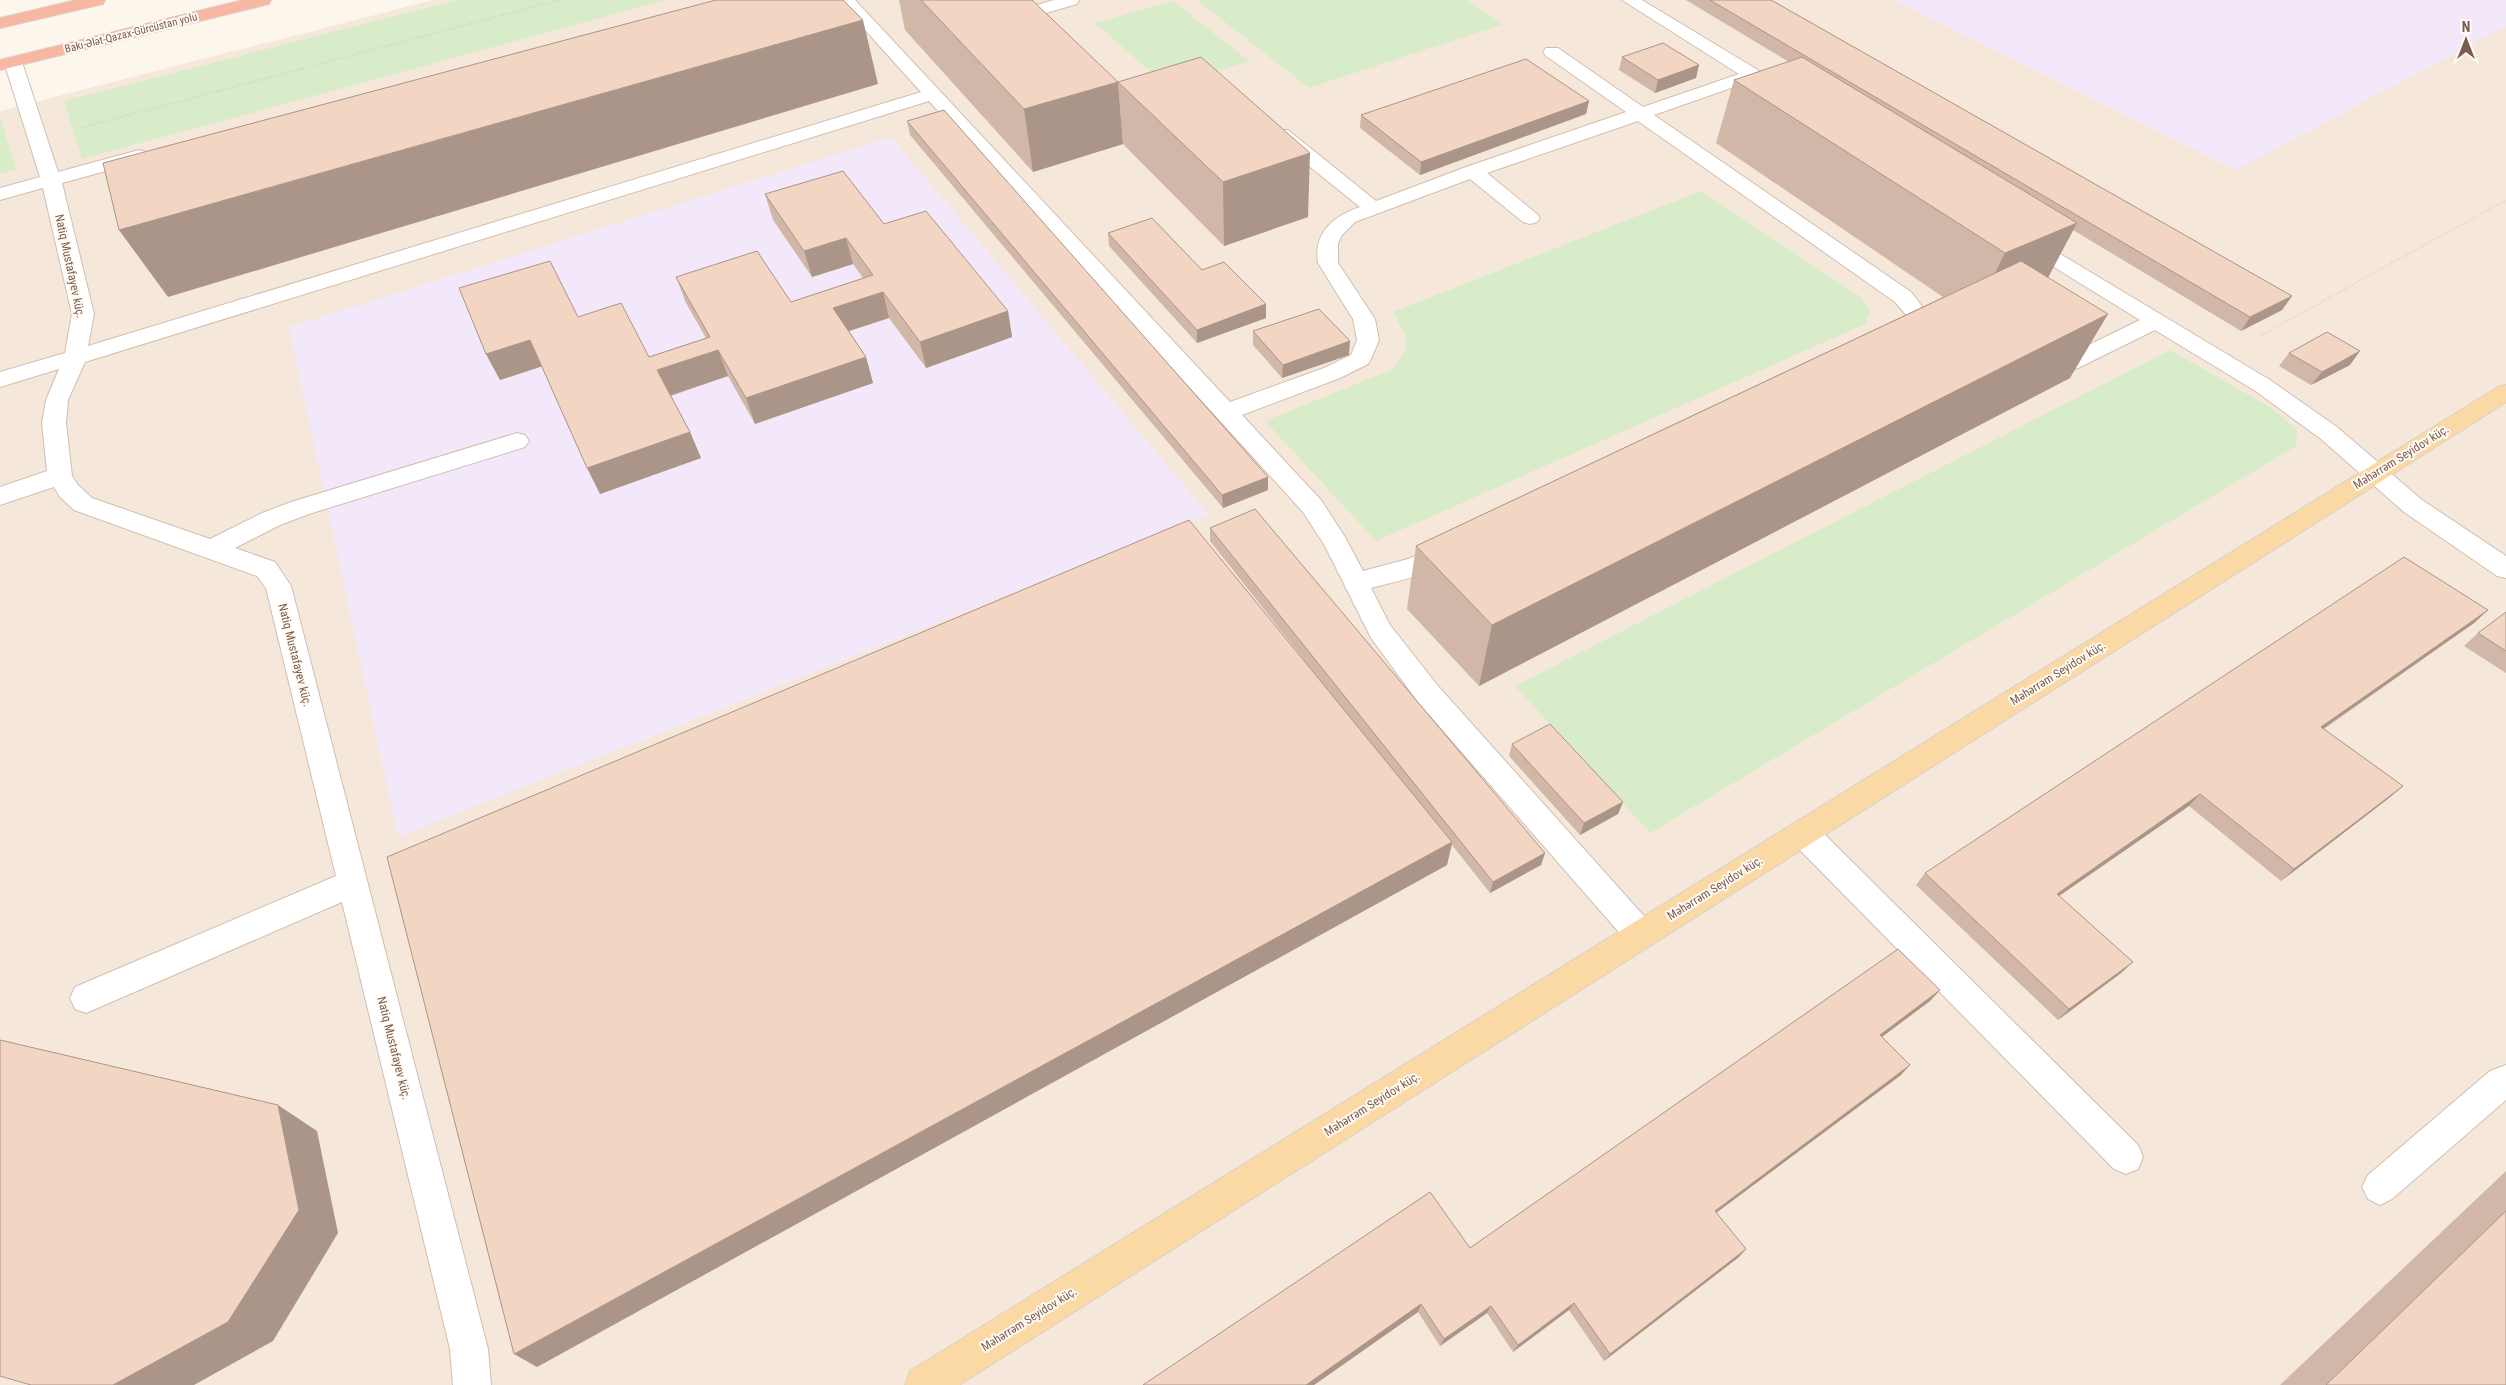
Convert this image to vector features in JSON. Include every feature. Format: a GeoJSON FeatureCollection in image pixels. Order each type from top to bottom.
{"type":"FeatureCollection","features":[{"type":"Feature","properties":{"kind":"highway"},"geometry":{"type":"LineString","coordinates":[[0,23],[96,0]]}},
{"type":"Feature","properties":{"kind":"highway","name":"Bakı-Ələt-Qazax-Gürcüstan yolu"},"geometry":{"type":"LineString","coordinates":[[7,64],[263,0]]}},
{"type":"Feature","properties":{"kind":"main road","name":"Məhərrəm Seyidov küç."},"geometry":{"type":"LineString","coordinates":[[924,1385],[2506,392]]}},
{"type":"Feature","properties":{"kind":"street"},"geometry":{"type":"LineString","coordinates":[[846,0],[1312,506],[1336,543],[1380,631],[1428,694],[1641,935]]}},
{"type":"Feature","properties":{"kind":"street"},"geometry":{"type":"LineString","coordinates":[[1025,6],[1071,0]]}},
{"type":"Feature","properties":{"kind":"street"},"geometry":{"type":"LineString","coordinates":[[1630,0],[1803,106]]}},
{"type":"Feature","properties":{"kind":"street"},"geometry":{"type":"LineString","coordinates":[[1025,6],[1046,25]]}},
{"type":"Feature","properties":{"kind":"street"},"geometry":{"type":"LineString","coordinates":[[1552,52],[1903,297],[1919,317],[1910,332],[1884,344]]}},
{"type":"Feature","properties":{"kind":"street","name":"Natiq Mustafayev küç."},"geometry":{"type":"LineString","coordinates":[[7,64],[38,139],[83,314],[75,358],[58,400],[54,423],[60,476],[70,491],[83,504],[266,569],[278,586],[469,1349],[472,1385]]}},
{"type":"Feature","properties":{"kind":"street"},"geometry":{"type":"LineString","coordinates":[[1227,412],[1332,373],[1360,359],[1368,340],[1364,319],[1328,263],[1326,252],[1327,241],[1334,230],[1348,218],[1473,171],[1753,75]]}},
{"type":"Feature","properties":{"kind":"street"},"geometry":{"type":"LineString","coordinates":[[0,380],[933,94]]}},
{"type":"Feature","properties":{"kind":"street"},"geometry":{"type":"LineString","coordinates":[[1267,122],[1372,208]]}},
{"type":"Feature","properties":{"kind":"street"},"geometry":{"type":"LineString","coordinates":[[0,194],[156,152]]}},
{"type":"Feature","properties":{"kind":"street"},"geometry":{"type":"LineString","coordinates":[[1473,171],[1530,218]]}},
{"type":"Feature","properties":{"kind":"street"},"geometry":{"type":"LineString","coordinates":[[2004,229],[2262,386],[2329,433],[2413,506],[2506,568]]}},
{"type":"Feature","properties":{"kind":"street"},"geometry":{"type":"LineString","coordinates":[[2070,362],[2155,321]]}},
{"type":"Feature","properties":{"kind":"street"},"geometry":{"type":"LineString","coordinates":[[211,550],[271,519],[300,508],[517,440]]}},
{"type":"Feature","properties":{"kind":"street"},"geometry":{"type":"LineString","coordinates":[[0,496],[60,476]]}},
{"type":"Feature","properties":{"kind":"street"},"geometry":{"type":"LineString","coordinates":[[1355,583],[1416,566],[1470,541]]}},
{"type":"Feature","properties":{"kind":"street"},"geometry":{"type":"LineString","coordinates":[[1803,833],[2126,1157]]}},
{"type":"Feature","properties":{"kind":"street"},"geometry":{"type":"LineString","coordinates":[[86,998],[353,883]]}},
{"type":"Feature","properties":{"kind":"street"},"geometry":{"type":"LineString","coordinates":[[2380,1187],[2506,1081]]}},
{"type":"Feature","properties":{"kind":"path"},"geometry":{"type":"LineString","coordinates":[[38,139],[559,0]]}},
{"type":"Feature","properties":{"kind":"path"},"geometry":{"type":"LineString","coordinates":[[2218,359],[2506,200]]}},
{"type":"Feature","properties":{"kind":"shaded area"},"geometry":{"type":"Polygon","coordinates":[[[433,0],[2506,0],[2506,1385],[0,1385],[0,111],[433,0]]]}},
{"type":"Feature","properties":{"kind":"shaded area"},"geometry":{"type":"Polygon","coordinates":[[[1895,0],[2506,0],[2506,26],[2236,170],[1895,0]]]}},
{"type":"Feature","properties":{"kind":"shaded area"},"geometry":{"type":"Polygon","coordinates":[[[891,137],[1209,515],[398,837],[289,327],[891,137]]]}},
{"type":"Feature","properties":{"kind":"green space"},"geometry":{"type":"Polygon","coordinates":[[[457,0],[666,0],[82,159],[64,101],[457,0]]]}},
{"type":"Feature","properties":{"kind":"green space"},"geometry":{"type":"Polygon","coordinates":[[[1197,0],[1466,0],[1503,24],[1309,88],[1197,0]]]}},
{"type":"Feature","properties":{"kind":"green space"},"geometry":{"type":"Polygon","coordinates":[[[1173,1],[1249,61],[1168,87],[1095,23],[1173,1]]]}},
{"type":"Feature","properties":{"kind":"green space"},"geometry":{"type":"Polygon","coordinates":[[[0,116],[16,170],[0,174],[0,116]]]}},
{"type":"Feature","properties":{"kind":"green space"},"geometry":{"type":"Polygon","coordinates":[[[1701,191],[1861,297],[1871,311],[1865,324],[1376,541],[1265,421],[1393,369],[1406,349],[1405,334],[1393,312],[1701,191]]]}},
{"type":"Feature","properties":{"kind":"green space"},"geometry":{"type":"Polygon","coordinates":[[[2170,350],[2270,407],[2297,430],[2296,446],[1650,833],[1515,686],[2170,350]]]}},
{"type":"Feature","properties":{"kind":"building"},"geometry":{"type":"Polygon","coordinates":[[[716,0],[843,0],[863,20],[119,230],[103,163],[716,0]]]}},
{"type":"Feature","properties":{"kind":"building"},"geometry":{"type":"Polygon","coordinates":[[[921,0],[1032,0],[1118,82],[1024,109],[921,0]]]}},
{"type":"Feature","properties":{"kind":"building"},"geometry":{"type":"Polygon","coordinates":[[[1710,0],[1771,0],[2292,296],[2250,317],[1710,0]]]}},
{"type":"Feature","properties":{"kind":"building"},"geometry":{"type":"Polygon","coordinates":[[[1663,43],[1699,65],[1658,80],[1622,57],[1663,43]]]}},
{"type":"Feature","properties":{"kind":"building"},"geometry":{"type":"Polygon","coordinates":[[[1201,57],[1310,153],[1223,182],[1118,82],[1201,57]]]}},
{"type":"Feature","properties":{"kind":"building"},"geometry":{"type":"Polygon","coordinates":[[[1802,57],[2077,223],[2005,253],[1734,80],[1802,57]]]}},
{"type":"Feature","properties":{"kind":"building"},"geometry":{"type":"Polygon","coordinates":[[[1526,59],[1589,101],[1421,162],[1361,115],[1526,59]]]}},
{"type":"Feature","properties":{"kind":"building"},"geometry":{"type":"Polygon","coordinates":[[[944,110],[1268,477],[1222,495],[907,121],[944,110]]]}},
{"type":"Feature","properties":{"kind":"building"},"geometry":{"type":"Polygon","coordinates":[[[843,171],[884,224],[926,211],[1008,311],[920,342],[883,292],[833,308],[866,357],[746,398],[718,350],[657,370],[690,432],[587,468],[530,340],[486,354],[459,288],[550,261],[578,317],[621,303],[649,357],[710,337],[676,277],[757,251],[791,302],[873,275],[846,238],[804,251],[765,194],[843,171]]]}},
{"type":"Feature","properties":{"kind":"building"},"geometry":{"type":"Polygon","coordinates":[[[1152,218],[1202,270],[1224,262],[1266,304],[1197,330],[1108,233],[1152,218]]]}},
{"type":"Feature","properties":{"kind":"building"},"geometry":{"type":"Polygon","coordinates":[[[2021,261],[2108,314],[1492,625],[1416,546],[2021,261]]]}},
{"type":"Feature","properties":{"kind":"building"},"geometry":{"type":"Polygon","coordinates":[[[1319,309],[1350,341],[1283,365],[1253,331],[1319,309]]]}},
{"type":"Feature","properties":{"kind":"building"},"geometry":{"type":"Polygon","coordinates":[[[2327,332],[2360,351],[2322,372],[2289,353],[2327,332]]]}},
{"type":"Feature","properties":{"kind":"building"},"geometry":{"type":"Polygon","coordinates":[[[1255,509],[1545,853],[1493,882],[1210,528],[1255,509]]]}},
{"type":"Feature","properties":{"kind":"building"},"geometry":{"type":"Polygon","coordinates":[[[1189,520],[1452,842],[514,1354],[387,857],[1189,520]]]}},
{"type":"Feature","properties":{"kind":"building"},"geometry":{"type":"Polygon","coordinates":[[[2404,557],[2488,610],[2321,727],[2403,786],[2294,869],[2200,794],[2057,894],[2133,962],[2069,1009],[1925,873],[2404,557]]]}},
{"type":"Feature","properties":{"kind":"building"},"geometry":{"type":"Polygon","coordinates":[[[2506,612],[2506,651],[2478,633],[2506,612]]]}},
{"type":"Feature","properties":{"kind":"building"},"geometry":{"type":"Polygon","coordinates":[[[1550,724],[1623,802],[1584,823],[1512,744],[1550,724]]]}},
{"type":"Feature","properties":{"kind":"building"},"geometry":{"type":"Polygon","coordinates":[[[1898,949],[1940,990],[1880,1035],[1910,1065],[1715,1211],[1746,1249],[1610,1354],[1574,1303],[1518,1345],[1491,1306],[1444,1339],[1421,1304],[1306,1385],[1143,1385],[1430,1192],[1470,1248],[1898,949]]]}},
{"type":"Feature","properties":{"kind":"building"},"geometry":{"type":"Polygon","coordinates":[[[0,1040],[278,1105],[299,1210],[228,1322],[113,1385],[31,1385],[0,1376],[0,1040]]]}},
{"type":"Feature","properties":{"kind":"building"},"geometry":{"type":"Polygon","coordinates":[[[2506,1211],[2506,1385],[2326,1385],[2506,1211]]]}}]}
